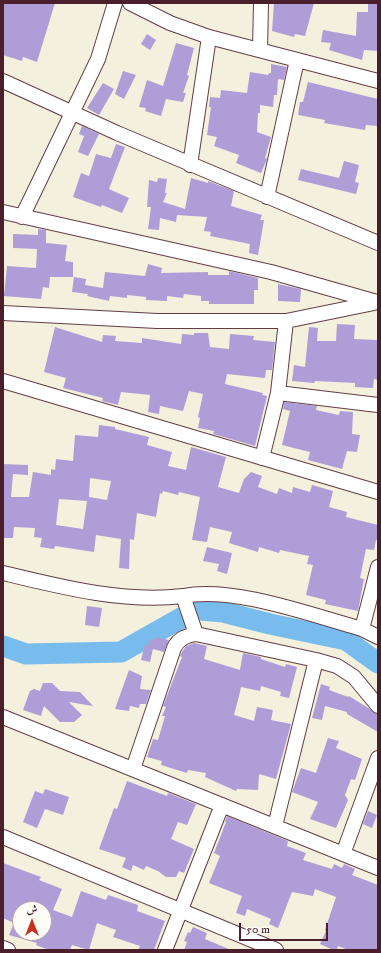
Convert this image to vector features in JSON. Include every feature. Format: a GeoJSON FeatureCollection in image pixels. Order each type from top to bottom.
{"type":"FeatureCollection","features":[{"type":"Feature","properties":{"kind":"street"},"geometry":{"type":"LineString","coordinates":[[22,217],[98,59],[115,3]]}},
{"type":"Feature","properties":{"kind":"street"},"geometry":{"type":"LineString","coordinates":[[130,3],[170,24],[209,37],[378,81]]}},
{"type":"Feature","properties":{"kind":"street"},"geometry":{"type":"LineString","coordinates":[[260,50],[261,3]]}},
{"type":"Feature","properties":{"kind":"street"},"geometry":{"type":"LineString","coordinates":[[190,165],[209,37]]}},
{"type":"Feature","properties":{"kind":"street"},"geometry":{"type":"LineString","coordinates":[[267,197],[297,60]]}},
{"type":"Feature","properties":{"kind":"street"},"geometry":{"type":"LineString","coordinates":[[3,81],[190,165],[378,243]]}},
{"type":"Feature","properties":{"kind":"street"},"geometry":{"type":"LineString","coordinates":[[3,212],[271,272],[378,302]]}},
{"type":"Feature","properties":{"kind":"street"},"geometry":{"type":"LineString","coordinates":[[3,313],[157,321],[286,321],[378,302]]}},
{"type":"Feature","properties":{"kind":"street"},"geometry":{"type":"LineString","coordinates":[[262,458],[278,392],[286,321]]}},
{"type":"Feature","properties":{"kind":"street"},"geometry":{"type":"LineString","coordinates":[[3,381],[378,492]]}},
{"type":"Feature","properties":{"kind":"street"},"geometry":{"type":"LineString","coordinates":[[278,392],[378,405]]}},
{"type":"Feature","properties":{"kind":"street"},"geometry":{"type":"LineString","coordinates":[[362,629],[378,567]]}},
{"type":"Feature","properties":{"kind":"street"},"geometry":{"type":"LineString","coordinates":[[3,573],[50,584],[134,597],[148,598],[206,593],[249,598],[362,629],[378,637]]}},
{"type":"Feature","properties":{"kind":"street"},"geometry":{"type":"LineString","coordinates":[[183,596],[196,634]]}},
{"type":"Feature","properties":{"kind":"street"},"geometry":{"type":"LineString","coordinates":[[133,769],[174,648],[178,641],[182,638],[196,634],[316,660],[348,672],[378,706]]}},
{"type":"Feature","properties":{"kind":"street"},"geometry":{"type":"LineString","coordinates":[[275,826],[316,660]]}},
{"type":"Feature","properties":{"kind":"street"},"geometry":{"type":"LineString","coordinates":[[3,717],[378,868]]}},
{"type":"Feature","properties":{"kind":"street"},"geometry":{"type":"LineString","coordinates":[[343,854],[378,758]]}},
{"type":"Feature","properties":{"kind":"street"},"geometry":{"type":"LineString","coordinates":[[165,950],[222,805]]}},
{"type":"Feature","properties":{"kind":"street"},"geometry":{"type":"LineString","coordinates":[[3,837],[276,950]]}},
{"type":"Feature","properties":{"kind":"street"},"geometry":{"type":"LineString","coordinates":[[3,948],[8,950]]}},
{"type":"Feature","properties":{"kind":"building"},"geometry":{"type":"Polygon","coordinates":[[[3,3],[55,3],[37,62],[23,57],[22,61],[3,55],[3,3]]]}},
{"type":"Feature","properties":{"kind":"building"},"geometry":{"type":"Polygon","coordinates":[[[274,3],[314,3],[305,36],[295,34],[294,37],[272,31],[274,3]]]}},
{"type":"Feature","properties":{"kind":"building"},"geometry":{"type":"Polygon","coordinates":[[[368,3],[378,3],[378,51],[364,50],[362,60],[329,50],[331,43],[321,42],[323,30],[356,36],[357,12],[368,12],[368,3]]]}},
{"type":"Feature","properties":{"kind":"building"},"geometry":{"type":"Polygon","coordinates":[[[147,34],[156,40],[150,50],[141,44],[147,34]]]}},
{"type":"Feature","properties":{"kind":"building"},"geometry":{"type":"Polygon","coordinates":[[[176,43],[194,48],[187,75],[189,76],[183,93],[186,93],[183,102],[166,99],[161,116],[145,111],[146,108],[139,107],[147,80],[163,86],[176,43]]]}},
{"type":"Feature","properties":{"kind":"building"},"geometry":{"type":"Polygon","coordinates":[[[271,64],[287,67],[284,80],[278,79],[277,95],[274,95],[273,107],[260,105],[260,113],[258,113],[257,132],[271,137],[265,158],[267,159],[261,173],[236,163],[239,155],[214,146],[217,137],[207,135],[211,107],[209,107],[210,97],[220,98],[221,90],[247,93],[250,72],[268,75],[271,73],[271,64]]]}},
{"type":"Feature","properties":{"kind":"building"},"geometry":{"type":"Polygon","coordinates":[[[123,71],[136,75],[124,99],[115,94],[123,71]]]}},
{"type":"Feature","properties":{"kind":"building"},"geometry":{"type":"Polygon","coordinates":[[[308,82],[378,99],[378,126],[366,125],[365,130],[324,123],[325,120],[298,115],[300,102],[303,102],[308,82]]]}},
{"type":"Feature","properties":{"kind":"building"},"geometry":{"type":"Polygon","coordinates":[[[103,83],[114,89],[99,115],[87,108],[103,83]]]}},
{"type":"Feature","properties":{"kind":"building"},"geometry":{"type":"Polygon","coordinates":[[[82,126],[99,134],[88,156],[78,152],[84,136],[79,134],[82,126]]]}},
{"type":"Feature","properties":{"kind":"building"},"geometry":{"type":"Polygon","coordinates":[[[116,144],[125,147],[109,189],[129,198],[122,213],[102,205],[101,207],[73,197],[81,173],[89,176],[96,154],[111,158],[116,144]]]}},
{"type":"Feature","properties":{"kind":"building"},"geometry":{"type":"Polygon","coordinates":[[[344,161],[359,165],[355,182],[359,183],[356,194],[298,180],[301,169],[339,178],[344,161]]]}},
{"type":"Feature","properties":{"kind":"building"},"geometry":{"type":"Polygon","coordinates":[[[158,178],[167,179],[165,193],[167,193],[163,202],[185,209],[191,178],[208,183],[208,181],[234,191],[231,206],[262,215],[260,220],[264,220],[258,255],[249,253],[250,244],[210,236],[211,232],[204,231],[207,217],[177,215],[176,222],[160,218],[159,230],[148,229],[151,207],[147,207],[149,180],[157,182],[158,178]]]}},
{"type":"Feature","properties":{"kind":"building"},"geometry":{"type":"Polygon","coordinates":[[[38,229],[46,230],[46,243],[67,245],[65,261],[73,262],[73,277],[50,277],[49,288],[43,287],[41,299],[4,296],[7,266],[36,268],[37,249],[13,248],[13,234],[38,235],[38,229]]]}},
{"type":"Feature","properties":{"kind":"building"},"geometry":{"type":"Polygon","coordinates":[[[148,264],[162,268],[161,273],[208,272],[208,275],[229,275],[229,271],[258,278],[258,290],[254,290],[254,304],[209,304],[209,301],[201,301],[201,296],[184,294],[183,298],[167,296],[167,301],[146,300],[146,297],[127,295],[127,298],[110,296],[109,301],[87,296],[88,294],[72,292],[74,277],[86,279],[85,285],[103,288],[105,272],[145,276],[148,264]]]}},
{"type":"Feature","properties":{"kind":"building"},"geometry":{"type":"Polygon","coordinates":[[[278,284],[301,289],[300,302],[278,301],[278,284]]]}},
{"type":"Feature","properties":{"kind":"building"},"geometry":{"type":"Polygon","coordinates":[[[337,324],[355,325],[354,339],[378,340],[378,380],[374,379],[373,388],[355,387],[355,383],[315,381],[314,383],[292,381],[294,365],[305,367],[309,327],[318,328],[317,341],[336,341],[337,324]]]}},
{"type":"Feature","properties":{"kind":"building"},"geometry":{"type":"Polygon","coordinates":[[[55,327],[102,342],[103,335],[116,336],[115,341],[142,343],[142,338],[181,344],[182,334],[194,335],[194,333],[208,333],[210,347],[229,349],[230,334],[254,336],[253,340],[275,342],[272,370],[266,370],[265,378],[227,374],[225,384],[263,393],[262,395],[267,396],[255,446],[213,434],[214,431],[198,428],[200,418],[198,417],[203,394],[189,391],[183,411],[160,406],[159,414],[148,412],[150,395],[121,392],[118,405],[102,401],[103,398],[63,388],[66,378],[44,372],[55,327]]]}},
{"type":"Feature","properties":{"kind":"building"},"geometry":{"type":"Polygon","coordinates":[[[284,402],[317,406],[316,410],[339,415],[340,411],[353,412],[352,434],[360,435],[357,452],[347,451],[342,469],[308,460],[310,452],[282,445],[290,411],[283,409],[284,402]]]}},
{"type":"Feature","properties":{"kind":"building"},"geometry":{"type":"Polygon","coordinates":[[[99,425],[115,427],[115,429],[149,437],[147,445],[172,452],[168,466],[186,470],[191,447],[226,457],[218,487],[239,493],[244,479],[251,472],[262,476],[258,487],[277,494],[279,488],[292,493],[293,487],[310,492],[312,485],[333,491],[329,507],[347,512],[346,517],[378,525],[378,540],[376,540],[374,550],[366,549],[360,578],[364,579],[358,611],[325,604],[326,600],[306,595],[313,565],[307,564],[309,556],[280,550],[279,553],[259,547],[258,552],[229,543],[232,532],[210,527],[207,542],[192,540],[200,497],[179,492],[178,495],[163,491],[162,494],[160,493],[156,517],[137,513],[134,540],[130,539],[129,569],[119,568],[121,539],[96,535],[94,552],[55,546],[54,549],[40,547],[42,538],[34,537],[35,528],[14,527],[13,538],[3,538],[3,464],[28,465],[28,475],[13,474],[11,497],[29,497],[33,472],[51,475],[51,469],[55,470],[56,459],[73,461],[75,435],[98,437],[99,425]],[[90,478],[89,497],[107,500],[111,481],[90,478]],[[59,499],[56,525],[83,529],[87,501],[59,499]]]}},
{"type":"Feature","properties":{"kind":"building"},"geometry":{"type":"Polygon","coordinates":[[[207,547],[232,553],[227,574],[217,571],[219,564],[203,561],[207,547]]]}},
{"type":"Feature","properties":{"kind":"building"},"geometry":{"type":"Polygon","coordinates":[[[87,606],[102,608],[99,627],[85,625],[87,606]]]}},
{"type":"Feature","properties":{"kind":"building"},"geometry":{"type":"Polygon","coordinates":[[[155,637],[169,640],[164,652],[153,649],[150,662],[141,660],[145,644],[148,645],[150,639],[155,640],[155,637]]]}},
{"type":"Feature","properties":{"kind":"building"},"geometry":{"type":"Polygon","coordinates":[[[194,643],[207,646],[204,659],[240,670],[243,653],[261,657],[261,659],[285,667],[286,664],[297,667],[289,698],[280,696],[281,692],[261,686],[260,691],[241,687],[234,715],[254,721],[257,707],[273,710],[271,720],[291,724],[276,779],[259,774],[258,790],[237,789],[236,791],[205,777],[206,773],[188,770],[187,773],[161,765],[162,761],[147,757],[153,739],[158,740],[165,716],[162,716],[166,707],[163,706],[182,657],[180,656],[186,646],[194,643]]]}},
{"type":"Feature","properties":{"kind":"building"},"geometry":{"type":"Polygon","coordinates":[[[129,670],[142,676],[140,689],[151,690],[146,704],[140,704],[139,708],[130,706],[129,711],[115,709],[129,670]]]}},
{"type":"Feature","properties":{"kind":"building"},"geometry":{"type":"Polygon","coordinates":[[[43,683],[52,683],[60,691],[80,692],[93,706],[69,702],[82,715],[74,722],[60,722],[44,706],[41,716],[23,710],[30,691],[34,689],[40,691],[43,683]]]}},
{"type":"Feature","properties":{"kind":"building"},"geometry":{"type":"Polygon","coordinates":[[[321,684],[330,687],[329,690],[348,697],[349,696],[378,714],[378,732],[347,714],[347,712],[325,706],[322,720],[312,718],[321,684]]]}},
{"type":"Feature","properties":{"kind":"building"},"geometry":{"type":"Polygon","coordinates":[[[328,738],[339,741],[336,748],[362,759],[355,780],[351,779],[345,795],[348,800],[336,828],[310,819],[318,802],[292,792],[301,768],[316,773],[328,738]]]}},
{"type":"Feature","properties":{"kind":"building"},"geometry":{"type":"Polygon","coordinates":[[[127,781],[167,796],[168,793],[196,804],[187,825],[178,822],[171,839],[194,849],[184,873],[179,871],[176,877],[166,877],[158,871],[146,866],[144,870],[133,865],[131,871],[122,867],[126,858],[99,849],[114,808],[117,809],[127,781]]]}},
{"type":"Feature","properties":{"kind":"building"},"geometry":{"type":"Polygon","coordinates":[[[45,789],[69,797],[63,815],[45,809],[37,828],[23,822],[35,791],[43,794],[45,789]]]}},
{"type":"Feature","properties":{"kind":"building"},"geometry":{"type":"Polygon","coordinates":[[[368,811],[377,815],[372,828],[363,824],[368,811]]]}},
{"type":"Feature","properties":{"kind":"building"},"geometry":{"type":"Polygon","coordinates":[[[227,816],[288,841],[287,846],[306,853],[303,860],[332,869],[334,864],[342,868],[344,864],[355,869],[352,875],[378,885],[378,950],[348,950],[338,946],[337,950],[333,950],[320,944],[326,931],[325,930],[336,897],[315,889],[313,896],[292,892],[278,928],[269,924],[271,919],[247,909],[245,916],[236,913],[242,896],[209,883],[220,856],[214,853],[227,816]]]}},
{"type":"Feature","properties":{"kind":"building"},"geometry":{"type":"Polygon","coordinates":[[[3,863],[41,877],[39,880],[62,889],[53,910],[72,917],[81,891],[106,900],[108,895],[138,905],[137,911],[165,921],[154,950],[138,950],[140,946],[113,937],[116,930],[97,923],[89,950],[72,945],[70,950],[49,950],[36,945],[37,943],[30,941],[52,941],[52,901],[12,901],[12,922],[3,918],[3,863]]]}},
{"type":"Feature","properties":{"kind":"building"},"geometry":{"type":"Polygon","coordinates":[[[193,927],[207,933],[205,939],[231,950],[184,950],[187,942],[184,941],[188,932],[190,933],[193,927]]]}},
{"type":"Feature","properties":{"kind":"building"},"geometry":{"type":"Polygon","coordinates":[[[12,928],[12,936],[9,935],[12,928]]]}},
{"type":"Feature","properties":{"kind":"waterway"},"geometry":{"type":"LineString","coordinates":[[201,610],[223,612],[270,624],[346,640],[378,663]]}},
{"type":"Feature","properties":{"kind":"waterway"},"geometry":{"type":"LineString","coordinates":[[3,646],[26,654],[121,652],[183,617]]}}]}
